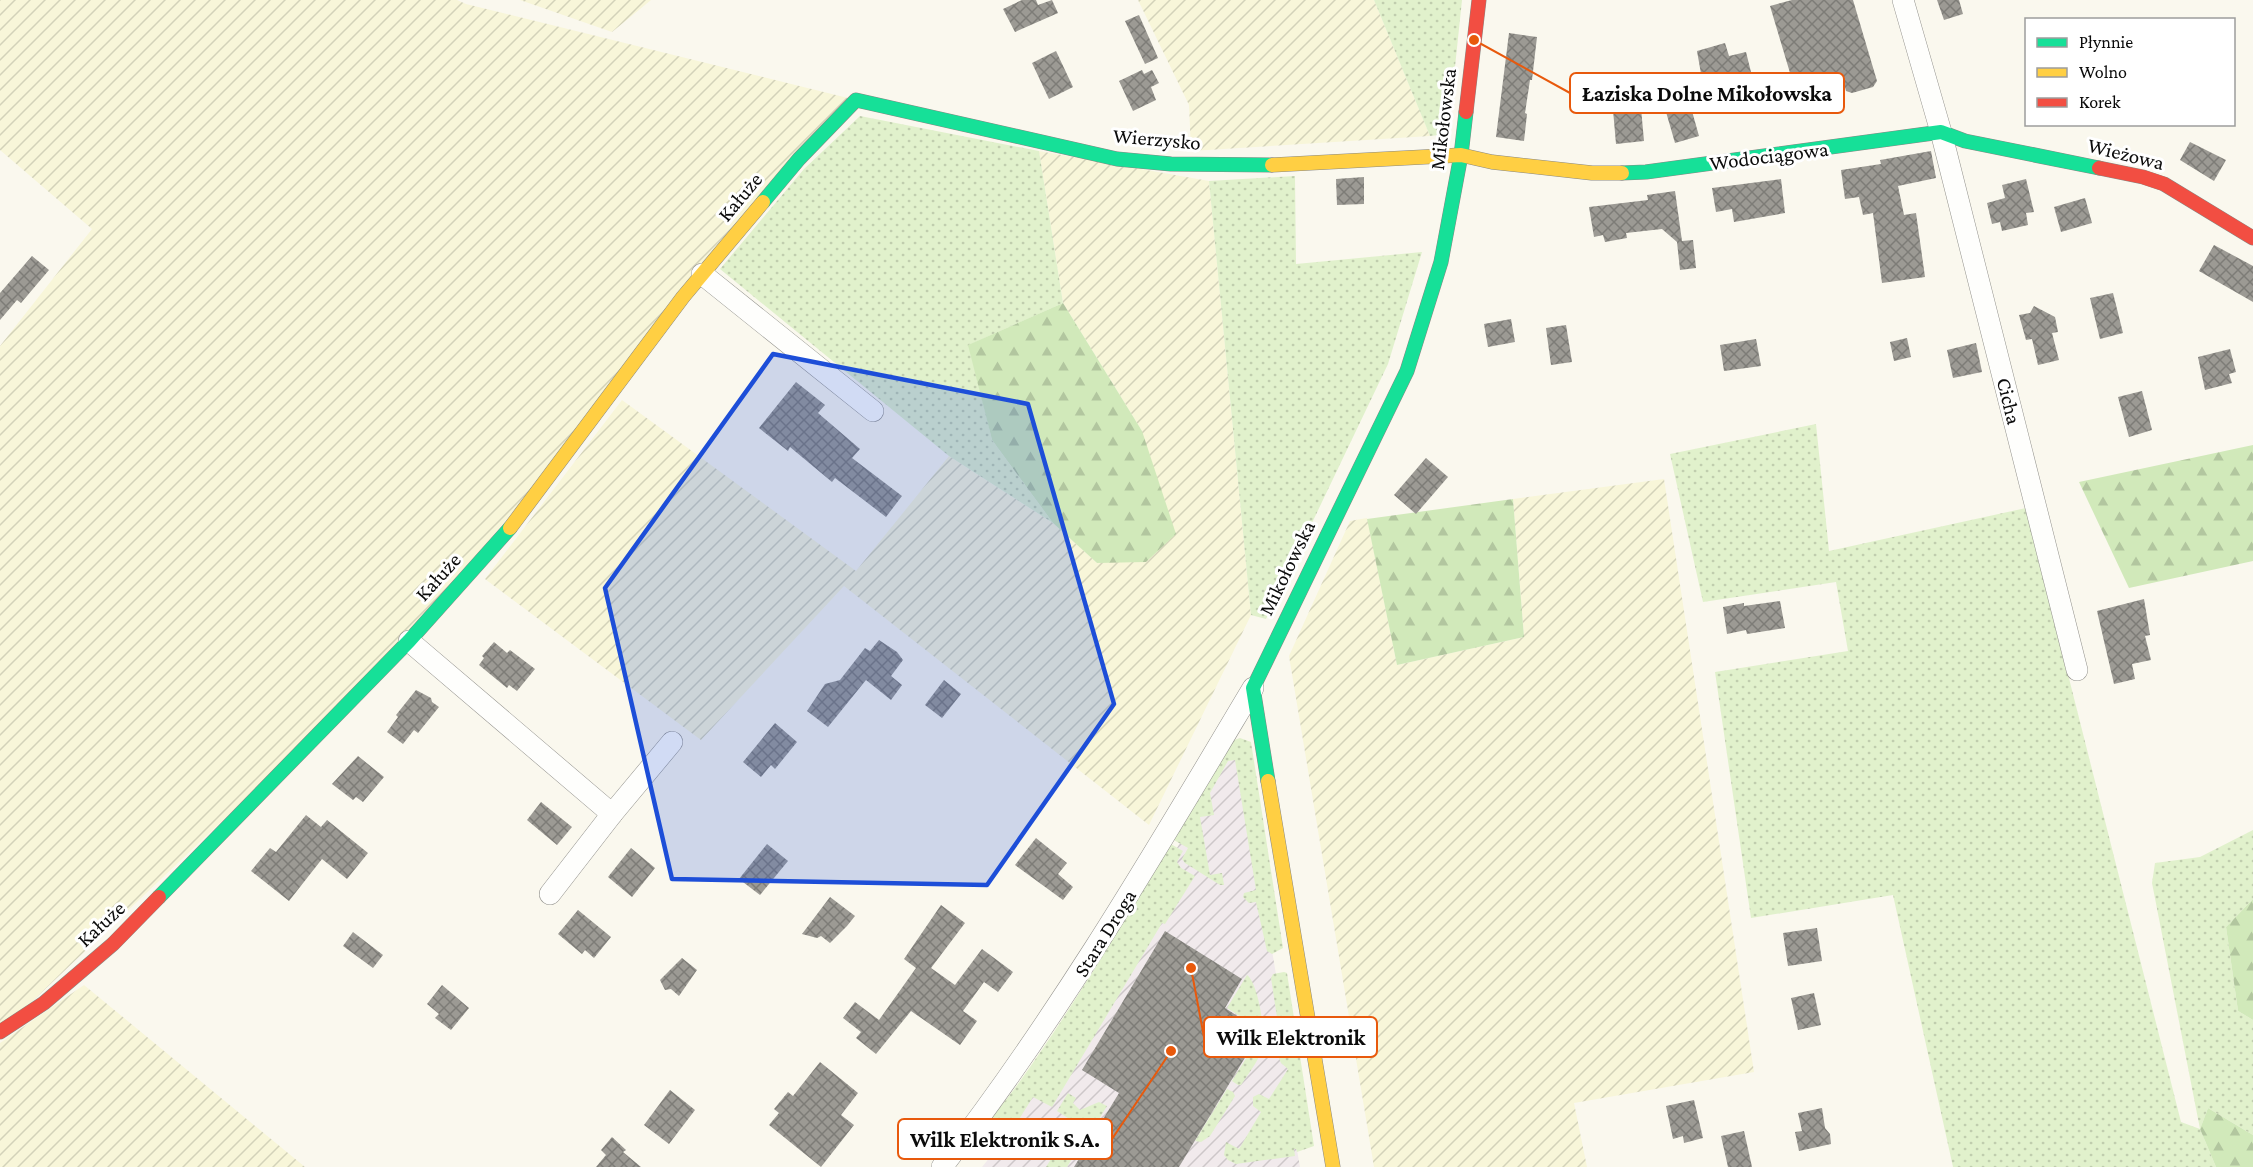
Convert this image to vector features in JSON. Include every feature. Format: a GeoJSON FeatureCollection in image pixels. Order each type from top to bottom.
{"type":"FeatureCollection","features":[{"type":"Feature","properties":{"kind":"street","name":"Mikołowska"},"geometry":{"type":"LineString","coordinates":[[1253,688],[1407,371],[1441,262],[1461,155],[1479,0]]}},
{"type":"Feature","properties":{"kind":"street"},"geometry":{"type":"LineString","coordinates":[[1903,0],[1941,132]]}},
{"type":"Feature","properties":{"kind":"street","name":"Wierzysko"},"geometry":{"type":"LineString","coordinates":[[856,100],[1118,159],[1171,164],[1267,165],[1461,155]]}},
{"type":"Feature","properties":{"kind":"street","name":"Kałuże"},"geometry":{"type":"LineString","coordinates":[[0,1032],[44,1003],[113,944],[409,641],[512,526],[702,274],[799,159],[856,100]]}},
{"type":"Feature","properties":{"kind":"street","name":"Wodociągowa"},"geometry":{"type":"LineString","coordinates":[[1461,155],[1492,162],[1592,173],[1646,172],[1941,132]]}},
{"type":"Feature","properties":{"kind":"street","name":"Wieżowa"},"geometry":{"type":"LineString","coordinates":[[1941,132],[1965,141],[2154,181],[2185,196],[2253,238]]}},
{"type":"Feature","properties":{"kind":"street","name":"Cicha"},"geometry":{"type":"LineString","coordinates":[[1941,132],[2078,670]]}},
{"type":"Feature","properties":{"kind":"street"},"geometry":{"type":"LineString","coordinates":[[702,274],[873,411]]}},
{"type":"Feature","properties":{"kind":"street"},"geometry":{"type":"LineString","coordinates":[[409,641],[612,814]]}},
{"type":"Feature","properties":{"kind":"street"},"geometry":{"type":"LineString","coordinates":[[1253,688],[1333,1167]]}},
{"type":"Feature","properties":{"kind":"street","name":"Stara Droga"},"geometry":{"type":"LineString","coordinates":[[942,1167],[1064,997],[1124,904],[1253,688]]}},
{"type":"Feature","properties":{"kind":"street"},"geometry":{"type":"LineString","coordinates":[[550,894],[672,742]]}},
{"type":"Feature","properties":{"kind":"highlighted area"},"geometry":{"type":"Polygon","coordinates":[[[773,354],[1028,404],[1114,704],[987,885],[672,879],[605,588],[773,354]]]}},
{"type":"Feature","properties":{"kind":"shaded area"},"geometry":{"type":"Polygon","coordinates":[[[0,0],[457,0],[856,100],[380,671],[0,1032],[0,346],[92,229],[0,150],[0,0]]]}},
{"type":"Feature","properties":{"kind":"shaded area"},"geometry":{"type":"Polygon","coordinates":[[[520,0],[651,0],[612,32],[520,0]]]}},
{"type":"Feature","properties":{"kind":"shaded area"},"geometry":{"type":"Polygon","coordinates":[[[1138,0],[1374,0],[1430,136],[1191,151],[1189,105],[1138,0]]]}},
{"type":"Feature","properties":{"kind":"shaded area"},"geometry":{"type":"Polygon","coordinates":[[[1039,151],[1209,181],[1251,615],[1149,825],[844,586],[701,740],[485,579],[622,400],[856,571],[949,456],[1053,523],[1097,563],[1142,431],[1063,303],[1039,151]]]}},
{"type":"Feature","properties":{"kind":"shaded area"},"geometry":{"type":"Polygon","coordinates":[[[1664,479],[1754,1072],[1574,1103],[1587,1167],[1374,1167],[1289,656],[1350,521],[1367,518],[1397,665],[1524,637],[1513,499],[1664,479]]]}},
{"type":"Feature","properties":{"kind":"shaded area"},"geometry":{"type":"Polygon","coordinates":[[[1240,759],[1305,1148],[1297,1150],[1300,1167],[982,1167],[991,1156],[984,1147],[1060,1047],[1228,761],[1240,759]]]}},
{"type":"Feature","properties":{"kind":"shaded area"},"geometry":{"type":"Polygon","coordinates":[[[84,985],[305,1167],[0,1167],[0,1043],[84,985]]]}},
{"type":"Feature","properties":{"kind":"green space"},"geometry":{"type":"Polygon","coordinates":[[[1374,0],[1462,0],[1448,134],[1430,136],[1374,0]]]}},
{"type":"Feature","properties":{"kind":"green space"},"geometry":{"type":"Polygon","coordinates":[[[860,116],[1039,151],[1063,303],[969,345],[992,440],[1053,523],[949,456],[720,269],[804,169],[860,116]]]}},
{"type":"Feature","properties":{"kind":"green space"},"geometry":{"type":"Polygon","coordinates":[[[1295,176],[1296,264],[1422,252],[1388,364],[1266,619],[1251,615],[1209,181],[1295,176]]]}},
{"type":"Feature","properties":{"kind":"green space"},"geometry":{"type":"Polygon","coordinates":[[[1063,303],[1142,431],[1176,534],[1146,562],[1097,563],[1053,523],[992,440],[968,345],[1063,303]]]}},
{"type":"Feature","properties":{"kind":"green space"},"geometry":{"type":"Polygon","coordinates":[[[1816,424],[1829,551],[2026,508],[2181,1122],[2200,1129],[2216,1167],[1953,1167],[1893,895],[1751,918],[1715,672],[1848,651],[1836,582],[1703,602],[1670,454],[1816,424]]]}},
{"type":"Feature","properties":{"kind":"green space"},"geometry":{"type":"Polygon","coordinates":[[[2253,445],[2253,561],[2129,588],[2079,482],[2253,445]]]}},
{"type":"Feature","properties":{"kind":"green space"},"geometry":{"type":"Polygon","coordinates":[[[1513,499],[1524,637],[1397,665],[1367,519],[1513,499]]]}},
{"type":"Feature","properties":{"kind":"green space"},"geometry":{"type":"Polygon","coordinates":[[[1240,738],[1251,742],[1283,948],[1272,954],[1267,951],[1256,902],[1249,903],[1243,897],[1244,893],[1256,890],[1235,760],[1228,761],[1210,793],[1214,815],[1200,817],[1210,875],[1222,873],[1224,885],[1220,885],[1185,863],[1182,859],[1188,848],[1172,839],[1234,740],[1240,738]]]}},
{"type":"Feature","properties":{"kind":"green space"},"geometry":{"type":"Polygon","coordinates":[[[2253,830],[2253,899],[2226,927],[2238,1011],[2253,1020],[2253,1135],[2208,1108],[2200,1129],[2152,883],[2155,863],[2200,857],[2253,830]]]}},
{"type":"Feature","properties":{"kind":"green space"},"geometry":{"type":"Polygon","coordinates":[[[1169,843],[1183,851],[1177,862],[1181,868],[1195,876],[1165,924],[1162,923],[1052,1107],[1033,1097],[1004,1143],[1017,1152],[1008,1159],[994,1158],[981,1146],[984,1131],[1078,996],[1169,843]]]}},
{"type":"Feature","properties":{"kind":"green space"},"geometry":{"type":"Polygon","coordinates":[[[2253,899],[2253,1020],[2238,1011],[2226,927],[2253,899]]]}},
{"type":"Feature","properties":{"kind":"green space"},"geometry":{"type":"Polygon","coordinates":[[[1287,973],[1314,1146],[1297,1152],[1294,1149],[1295,1156],[1236,1164],[1224,1155],[1226,1142],[1239,1149],[1261,1112],[1253,1106],[1253,1097],[1259,1094],[1269,1099],[1288,1069],[1281,1063],[1278,1056],[1280,1037],[1271,978],[1273,974],[1287,973]]]}},
{"type":"Feature","properties":{"kind":"green space"},"geometry":{"type":"Polygon","coordinates":[[[1247,975],[1255,989],[1263,1031],[1227,1008],[1247,975]]]}},
{"type":"Feature","properties":{"kind":"green space"},"geometry":{"type":"Polygon","coordinates":[[[1263,1031],[1261,1052],[1241,1085],[1238,1085],[1232,1081],[1263,1031]]]}},
{"type":"Feature","properties":{"kind":"green space"},"geometry":{"type":"Polygon","coordinates":[[[1227,1089],[1235,1096],[1210,1136],[1201,1142],[1195,1141],[1227,1089]]]}},
{"type":"Feature","properties":{"kind":"green space"},"geometry":{"type":"Polygon","coordinates":[[[1068,1093],[1076,1098],[1073,1103],[1080,1110],[1099,1102],[1107,1106],[1094,1127],[1096,1129],[1090,1140],[1085,1137],[1067,1167],[1046,1167],[1074,1122],[1057,1111],[1068,1093]]]}},
{"type":"Feature","properties":{"kind":"green space"},"geometry":{"type":"Polygon","coordinates":[[[2208,1108],[2253,1135],[2253,1167],[2216,1167],[2200,1129],[2208,1108]]]}},
{"type":"Feature","properties":{"kind":"building"},"geometry":{"type":"Polygon","coordinates":[[[1022,0],[1036,0],[1038,5],[1052,0],[1058,13],[1015,32],[1003,9],[1022,0]]]}},
{"type":"Feature","properties":{"kind":"building"},"geometry":{"type":"Polygon","coordinates":[[[1792,0],[1853,0],[1877,81],[1873,87],[1852,93],[1846,91],[1843,80],[1796,93],[1770,6],[1792,0]]]}},
{"type":"Feature","properties":{"kind":"building"},"geometry":{"type":"Polygon","coordinates":[[[1937,0],[1959,0],[1963,14],[1944,20],[1937,0]]]}},
{"type":"Feature","properties":{"kind":"building"},"geometry":{"type":"Polygon","coordinates":[[[1139,15],[1158,58],[1145,64],[1125,21],[1139,15]]]}},
{"type":"Feature","properties":{"kind":"building"},"geometry":{"type":"Polygon","coordinates":[[[1509,33],[1537,37],[1525,113],[1527,114],[1524,141],[1496,137],[1509,33]]]}},
{"type":"Feature","properties":{"kind":"building"},"geometry":{"type":"Polygon","coordinates":[[[1725,43],[1729,56],[1746,52],[1752,76],[1726,83],[1725,79],[1703,85],[1697,51],[1725,43]]]}},
{"type":"Feature","properties":{"kind":"building"},"geometry":{"type":"Polygon","coordinates":[[[1056,51],[1073,87],[1049,99],[1032,63],[1056,51]]]}},
{"type":"Feature","properties":{"kind":"building"},"geometry":{"type":"Polygon","coordinates":[[[1142,70],[1144,74],[1152,70],[1159,83],[1151,87],[1156,100],[1133,111],[1119,81],[1142,70]]]}},
{"type":"Feature","properties":{"kind":"building"},"geometry":{"type":"Polygon","coordinates":[[[1688,97],[1699,136],[1675,143],[1664,105],[1688,97]]]}},
{"type":"Feature","properties":{"kind":"building"},"geometry":{"type":"Polygon","coordinates":[[[1641,108],[1644,141],[1616,144],[1613,110],[1641,108]]]}},
{"type":"Feature","properties":{"kind":"building"},"geometry":{"type":"Polygon","coordinates":[[[2190,142],[2226,160],[2214,181],[2180,160],[2190,142]]]}},
{"type":"Feature","properties":{"kind":"building"},"geometry":{"type":"Polygon","coordinates":[[[1931,151],[1936,178],[1898,186],[1904,215],[1916,213],[1925,277],[1882,283],[1873,213],[1863,215],[1859,197],[1845,199],[1841,170],[1881,164],[1880,160],[1931,151]]]}},
{"type":"Feature","properties":{"kind":"building"},"geometry":{"type":"Polygon","coordinates":[[[1364,177],[1364,204],[1337,205],[1336,179],[1364,177]]]}},
{"type":"Feature","properties":{"kind":"building"},"geometry":{"type":"Polygon","coordinates":[[[1781,179],[1785,213],[1734,222],[1732,209],[1716,212],[1712,188],[1781,179]]]}},
{"type":"Feature","properties":{"kind":"building"},"geometry":{"type":"Polygon","coordinates":[[[2026,179],[2034,212],[2026,213],[2028,225],[2002,231],[2000,222],[1992,224],[1987,203],[2005,198],[2002,185],[2026,179]]]}},
{"type":"Feature","properties":{"kind":"building"},"geometry":{"type":"Polygon","coordinates":[[[1675,191],[1682,241],[1693,240],[1696,268],[1680,270],[1677,242],[1662,229],[1626,233],[1627,238],[1605,242],[1603,235],[1594,237],[1589,207],[1648,200],[1647,195],[1675,191]]]}},
{"type":"Feature","properties":{"kind":"building"},"geometry":{"type":"Polygon","coordinates":[[[2085,198],[2092,223],[2061,232],[2054,207],[2085,198]]]}},
{"type":"Feature","properties":{"kind":"building"},"geometry":{"type":"Polygon","coordinates":[[[2214,245],[2253,266],[2253,302],[2199,271],[2214,245]]]}},
{"type":"Feature","properties":{"kind":"building"},"geometry":{"type":"Polygon","coordinates":[[[32,256],[49,270],[21,303],[17,300],[0,320],[0,293],[32,256]]]}},
{"type":"Feature","properties":{"kind":"building"},"geometry":{"type":"Polygon","coordinates":[[[2113,293],[2123,333],[2100,339],[2090,298],[2113,293]]]}},
{"type":"Feature","properties":{"kind":"building"},"geometry":{"type":"Polygon","coordinates":[[[2034,306],[2055,317],[2058,332],[2052,333],[2059,360],[2038,365],[2032,339],[2026,340],[2019,315],[2030,313],[2034,306]]]}},
{"type":"Feature","properties":{"kind":"building"},"geometry":{"type":"Polygon","coordinates":[[[1511,319],[1515,342],[1488,347],[1484,324],[1511,319]]]}},
{"type":"Feature","properties":{"kind":"building"},"geometry":{"type":"Polygon","coordinates":[[[1566,325],[1572,362],[1551,365],[1546,328],[1566,325]]]}},
{"type":"Feature","properties":{"kind":"building"},"geometry":{"type":"Polygon","coordinates":[[[1907,338],[1911,357],[1894,361],[1890,342],[1907,338]]]}},
{"type":"Feature","properties":{"kind":"building"},"geometry":{"type":"Polygon","coordinates":[[[1756,339],[1761,366],[1724,371],[1720,345],[1756,339]]]}},
{"type":"Feature","properties":{"kind":"building"},"geometry":{"type":"Polygon","coordinates":[[[1976,343],[1982,372],[1953,378],[1947,350],[1976,343]]]}},
{"type":"Feature","properties":{"kind":"building"},"geometry":{"type":"Polygon","coordinates":[[[2230,349],[2236,372],[2229,374],[2232,383],[2205,390],[2198,357],[2230,349]]]}},
{"type":"Feature","properties":{"kind":"building"},"geometry":{"type":"Polygon","coordinates":[[[796,382],[825,405],[818,413],[860,449],[852,458],[902,496],[886,517],[835,478],[832,482],[790,447],[788,451],[759,428],[796,382]]]}},
{"type":"Feature","properties":{"kind":"building"},"geometry":{"type":"Polygon","coordinates":[[[2142,391],[2152,430],[2129,437],[2118,397],[2142,391]]]}},
{"type":"Feature","properties":{"kind":"building"},"geometry":{"type":"Polygon","coordinates":[[[1426,458],[1448,477],[1416,514],[1394,495],[1426,458]]]}},
{"type":"Feature","properties":{"kind":"building"},"geometry":{"type":"Polygon","coordinates":[[[2144,599],[2150,635],[2145,636],[2151,660],[2132,664],[2135,679],[2114,684],[2097,611],[2144,599]]]}},
{"type":"Feature","properties":{"kind":"building"},"geometry":{"type":"Polygon","coordinates":[[[1780,601],[1785,628],[1747,634],[1746,630],[1727,634],[1723,607],[1780,601]]]}},
{"type":"Feature","properties":{"kind":"building"},"geometry":{"type":"Polygon","coordinates":[[[879,640],[897,652],[903,660],[891,676],[902,685],[891,700],[866,680],[828,727],[807,711],[825,684],[840,680],[865,648],[870,651],[879,640]]]}},
{"type":"Feature","properties":{"kind":"building"},"geometry":{"type":"Polygon","coordinates":[[[494,642],[507,653],[510,650],[535,669],[517,691],[509,685],[507,688],[479,665],[484,658],[482,656],[494,642]]]}},
{"type":"Feature","properties":{"kind":"building"},"geometry":{"type":"Polygon","coordinates":[[[944,680],[961,694],[942,718],[925,705],[944,680]]]}},
{"type":"Feature","properties":{"kind":"building"},"geometry":{"type":"Polygon","coordinates":[[[416,690],[431,698],[432,702],[439,707],[418,733],[414,730],[403,744],[387,732],[398,717],[396,715],[416,690]]]}},
{"type":"Feature","properties":{"kind":"building"},"geometry":{"type":"Polygon","coordinates":[[[775,723],[797,742],[775,769],[771,765],[761,777],[743,762],[775,723]]]}},
{"type":"Feature","properties":{"kind":"building"},"geometry":{"type":"Polygon","coordinates":[[[358,756],[384,777],[363,802],[356,797],[353,800],[332,784],[358,756]]]}},
{"type":"Feature","properties":{"kind":"building"},"geometry":{"type":"Polygon","coordinates":[[[541,802],[572,827],[557,845],[527,820],[541,802]]]}},
{"type":"Feature","properties":{"kind":"building"},"geometry":{"type":"Polygon","coordinates":[[[306,815],[321,827],[327,820],[368,853],[347,879],[322,859],[289,901],[251,871],[270,848],[276,852],[306,815]]]}},
{"type":"Feature","properties":{"kind":"building"},"geometry":{"type":"Polygon","coordinates":[[[1036,838],[1067,863],[1058,874],[1073,887],[1063,900],[1015,865],[1036,838]]]}},
{"type":"Feature","properties":{"kind":"building"},"geometry":{"type":"Polygon","coordinates":[[[767,844],[788,861],[760,895],[739,879],[767,844]]]}},
{"type":"Feature","properties":{"kind":"building"},"geometry":{"type":"Polygon","coordinates":[[[631,848],[655,868],[632,897],[608,877],[631,848]]]}},
{"type":"Feature","properties":{"kind":"building"},"geometry":{"type":"Polygon","coordinates":[[[830,897],[855,916],[830,943],[821,936],[817,938],[802,934],[830,897]]]}},
{"type":"Feature","properties":{"kind":"building"},"geometry":{"type":"Polygon","coordinates":[[[941,905],[965,923],[931,968],[955,985],[982,949],[1013,972],[998,992],[984,982],[963,1011],[977,1021],[960,1045],[911,1011],[876,1054],[856,1038],[861,1032],[843,1018],[855,1002],[879,1020],[916,968],[904,959],[941,905]]]}},
{"type":"Feature","properties":{"kind":"building"},"geometry":{"type":"Polygon","coordinates":[[[578,910],[611,937],[594,958],[585,950],[582,954],[558,934],[578,910]]]}},
{"type":"Feature","properties":{"kind":"building"},"geometry":{"type":"Polygon","coordinates":[[[1817,928],[1822,961],[1788,966],[1783,933],[1817,928]]]}},
{"type":"Feature","properties":{"kind":"building"},"geometry":{"type":"Polygon","coordinates":[[[1165,931],[1242,979],[1225,1008],[1261,1031],[1179,1167],[1074,1167],[1119,1093],[1082,1070],[1165,931]]]}},
{"type":"Feature","properties":{"kind":"building"},"geometry":{"type":"Polygon","coordinates":[[[353,932],[383,955],[373,968],[343,946],[353,932]]]}},
{"type":"Feature","properties":{"kind":"building"},"geometry":{"type":"Polygon","coordinates":[[[682,958],[697,970],[679,996],[671,989],[665,990],[660,980],[682,958]]]}},
{"type":"Feature","properties":{"kind":"building"},"geometry":{"type":"Polygon","coordinates":[[[442,985],[469,1008],[451,1030],[435,1018],[439,1014],[427,1004],[442,985]]]}},
{"type":"Feature","properties":{"kind":"building"},"geometry":{"type":"Polygon","coordinates":[[[1814,993],[1821,1025],[1798,1030],[1791,998],[1814,993]]]}},
{"type":"Feature","properties":{"kind":"building"},"geometry":{"type":"Polygon","coordinates":[[[820,1062],[858,1093],[841,1115],[854,1125],[821,1167],[769,1125],[779,1113],[774,1109],[788,1092],[793,1096],[820,1062]]]}},
{"type":"Feature","properties":{"kind":"building"},"geometry":{"type":"Polygon","coordinates":[[[670,1090],[695,1110],[669,1144],[644,1125],[670,1090]]]}},
{"type":"Feature","properties":{"kind":"building"},"geometry":{"type":"Polygon","coordinates":[[[1694,1100],[1703,1138],[1684,1143],[1683,1136],[1673,1139],[1666,1106],[1694,1100]]]}},
{"type":"Feature","properties":{"kind":"building"},"geometry":{"type":"Polygon","coordinates":[[[1822,1108],[1825,1128],[1830,1134],[1831,1144],[1799,1151],[1795,1132],[1802,1131],[1798,1113],[1822,1108]]]}},
{"type":"Feature","properties":{"kind":"building"},"geometry":{"type":"Polygon","coordinates":[[[1744,1131],[1752,1167],[1728,1167],[1721,1136],[1744,1131]]]}},
{"type":"Feature","properties":{"kind":"building"},"geometry":{"type":"Polygon","coordinates":[[[612,1137],[626,1150],[623,1152],[641,1167],[596,1167],[606,1155],[601,1150],[612,1137]]]}},
{"type":"Feature","properties":{"kind":"traffic: fast"},"geometry":{"type":"LineString","coordinates":[[763,202],[799,159],[856,100],[1117,159],[1171,164],[1272,165]]}},
{"type":"Feature","properties":{"kind":"traffic: fast"},"geometry":{"type":"LineString","coordinates":[[1268,781],[1253,688],[1407,371],[1441,262],[1461,155],[1466,112]]}},
{"type":"Feature","properties":{"kind":"traffic: fast"},"geometry":{"type":"LineString","coordinates":[[1622,173],[1646,172],[1941,132],[1965,141],[2099,168]]}},
{"type":"Feature","properties":{"kind":"traffic: fast"},"geometry":{"type":"LineString","coordinates":[[159,897],[409,641],[510,528]]}},
{"type":"Feature","properties":{"kind":"traffic: slow"},"geometry":{"type":"LineString","coordinates":[[1272,165],[1461,155],[1492,162],[1592,173],[1622,173]]}},
{"type":"Feature","properties":{"kind":"traffic: slow"},"geometry":{"type":"LineString","coordinates":[[510,528],[683,297],[763,202]]}},
{"type":"Feature","properties":{"kind":"traffic: slow"},"geometry":{"type":"LineString","coordinates":[[1268,781],[1333,1167]]}},
{"type":"Feature","properties":{"kind":"traffic: jam"},"geometry":{"type":"LineString","coordinates":[[1466,112],[1479,0]]}},
{"type":"Feature","properties":{"kind":"traffic: jam"},"geometry":{"type":"LineString","coordinates":[[2099,168],[2164,184],[2253,238]]}},
{"type":"Feature","properties":{"kind":"traffic: jam"},"geometry":{"type":"LineString","coordinates":[[0,1032],[44,1003],[113,944],[159,897]]}},
{"type":"Feature","properties":{"kind":"place","name":"Łaziska Dolne Mikołowska"},"geometry":{"type":"Point","coordinates":[1474,40]}},
{"type":"Feature","properties":{"kind":"place","name":"Wilk Elektronik"},"geometry":{"type":"Point","coordinates":[1191,968]}},
{"type":"Feature","properties":{"kind":"place","name":"Wilk Elektronik S.A."},"geometry":{"type":"Point","coordinates":[1171,1051]}}]}
